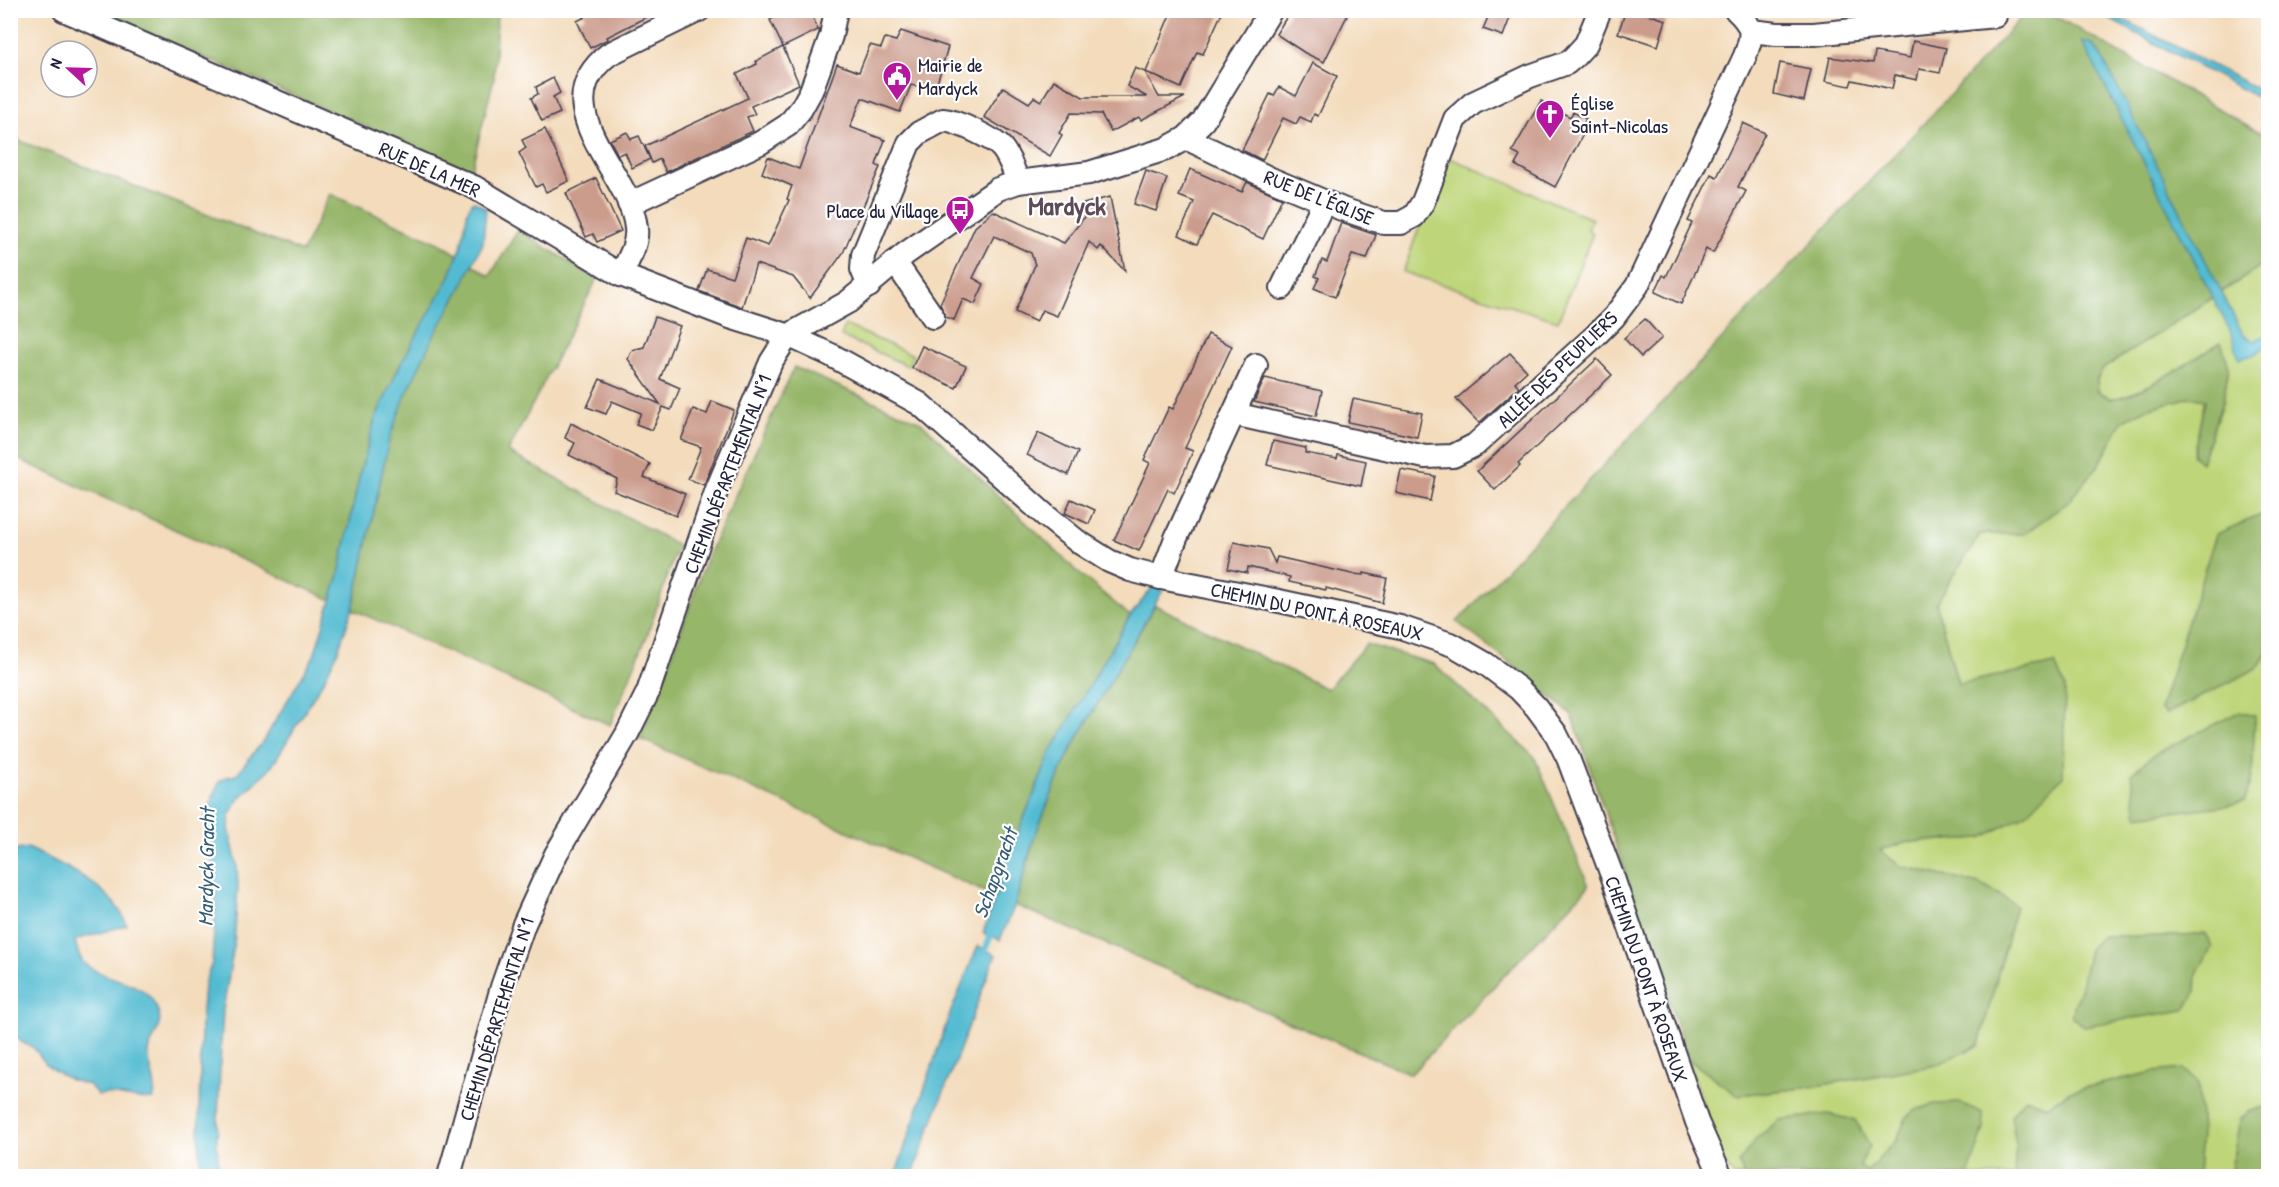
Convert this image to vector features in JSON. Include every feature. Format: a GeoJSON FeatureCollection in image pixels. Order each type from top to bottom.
{"type":"FeatureCollection","features":[{"type":"Feature","properties":{"kind":"street","name":"RUE DE LA MER"},"geometry":{"type":"LineString","coordinates":[[64,10],[467,184],[621,275],[730,317],[790,336]]}},
{"type":"Feature","properties":{"kind":"street"},"geometry":{"type":"LineString","coordinates":[[621,275],[636,239],[635,221],[629,204],[590,131],[584,99],[588,81],[596,65],[609,54],[699,10]]}},
{"type":"Feature","properties":{"kind":"street"},"geometry":{"type":"LineString","coordinates":[[629,204],[760,143],[788,125],[801,109],[811,91],[834,26],[836,10]]}},
{"type":"Feature","properties":{"kind":"street","name":"CHEMIN DÉPARTEMENTAL N°1"},"geometry":{"type":"LineString","coordinates":[[449,1176],[502,987],[531,907],[556,854],[627,734],[648,692],[717,489],[771,362],[790,336],[839,308],[869,286],[895,262],[990,193],[1008,184],[1073,176],[1104,169],[1166,149],[1186,138],[1206,116],[1271,10]]}},
{"type":"Feature","properties":{"kind":"street","name":"RUE DE L'ÉGLISE"},"geometry":{"type":"LineString","coordinates":[[1186,138],[1324,202],[1384,223],[1394,224],[1407,221],[1419,211],[1451,126],[1461,113],[1473,103],[1530,76],[1567,63],[1586,44],[1600,10]]}},
{"type":"Feature","properties":{"kind":"street"},"geometry":{"type":"LineString","coordinates":[[1736,10],[1747,22],[1751,31],[1777,34],[1814,34],[1995,16]]}},
{"type":"Feature","properties":{"kind":"street","name":"ALLÉE DES PEUPLIERS"},"geometry":{"type":"LineString","coordinates":[[1234,414],[1425,457],[1454,456],[1475,446],[1596,336],[1630,296],[1745,56],[1751,31]]}},
{"type":"Feature","properties":{"kind":"street"},"geometry":{"type":"LineString","coordinates":[[869,286],[862,269],[863,255],[909,143],[919,133],[943,120],[960,124],[1002,148],[1018,183]]}},
{"type":"Feature","properties":{"kind":"street"},"geometry":{"type":"LineString","coordinates":[[1282,288],[1324,202]]}},
{"type":"Feature","properties":{"kind":"street"},"geometry":{"type":"LineString","coordinates":[[895,262],[933,317]]}},
{"type":"Feature","properties":{"kind":"street","name":"CHEMIN DU PONT À ROSEAUX"},"geometry":{"type":"LineString","coordinates":[[790,336],[920,404],[1046,516],[1088,548],[1130,570],[1428,635],[1486,664],[1519,689],[1556,734],[1577,778],[1697,1122],[1721,1176]]}},
{"type":"Feature","properties":{"kind":"street"},"geometry":{"type":"LineString","coordinates":[[1161,578],[1176,538],[1256,365]]}},
{"type":"Feature","properties":{"kind":"green space"},"geometry":{"type":"Polygon","coordinates":[[[94,11],[497,11],[494,78],[471,171],[94,11]]]}},
{"type":"Feature","properties":{"kind":"green space"},"geometry":{"type":"Polygon","coordinates":[[[2027,11],[2046,11],[2268,137],[2268,262],[2104,368],[2097,379],[2098,391],[2111,398],[2121,397],[2150,385],[2221,342],[2229,367],[2223,400],[2201,463],[2193,456],[2205,400],[2190,397],[2146,409],[2123,420],[2099,465],[2067,503],[2024,534],[1980,534],[1936,603],[1958,684],[2055,664],[2065,687],[2063,776],[2028,813],[1982,838],[1909,842],[1880,850],[1900,866],[1979,884],[2016,906],[1979,1045],[1936,1065],[1804,1088],[1737,1095],[1688,1059],[1572,715],[1457,622],[2027,11]]]}},
{"type":"Feature","properties":{"kind":"green space"},"geometry":{"type":"Polygon","coordinates":[[[10,137],[302,252],[330,194],[443,245],[490,276],[518,230],[597,279],[508,452],[678,545],[647,636],[610,725],[11,456],[10,137]]]}},
{"type":"Feature","properties":{"kind":"green space"},"geometry":{"type":"Polygon","coordinates":[[[1445,156],[1592,219],[1588,230],[1593,233],[1558,321],[1403,272],[1445,156]]]}},
{"type":"Feature","properties":{"kind":"green space"},"geometry":{"type":"Polygon","coordinates":[[[2268,262],[2268,1176],[1734,1176],[1723,1162],[1688,1059],[1737,1095],[1804,1088],[1936,1065],[1979,1045],[1979,884],[1900,866],[1879,850],[1909,842],[1982,838],[2055,664],[1958,685],[1936,603],[1980,534],[2024,534],[2099,465],[2123,420],[2146,409],[2190,397],[2205,400],[2193,456],[2201,462],[2223,400],[2229,367],[2221,343],[2150,385],[2121,397],[2111,398],[2098,391],[2097,379],[2104,368],[2268,262]]]}},
{"type":"Feature","properties":{"kind":"green space"},"geometry":{"type":"Polygon","coordinates":[[[845,325],[913,355],[908,366],[841,336],[845,325]]]}},
{"type":"Feature","properties":{"kind":"green space"},"geometry":{"type":"Polygon","coordinates":[[[794,367],[921,422],[1080,574],[1130,616],[1051,752],[1015,840],[996,897],[638,738],[657,698],[707,557],[794,367]]]}},
{"type":"Feature","properties":{"kind":"green space"},"geometry":{"type":"Polygon","coordinates":[[[2268,512],[2268,651],[2258,668],[2166,714],[2160,709],[2216,534],[2268,512]]]}},
{"type":"Feature","properties":{"kind":"green space"},"geometry":{"type":"Polygon","coordinates":[[[1155,605],[1327,689],[1366,644],[1434,664],[1534,756],[1589,886],[1411,1074],[1015,905],[1034,838],[1060,773],[1072,748],[1155,605]]]}},
{"type":"Feature","properties":{"kind":"green space"},"geometry":{"type":"Polygon","coordinates":[[[2239,712],[2255,716],[2252,777],[2245,801],[2224,806],[2137,816],[2131,774],[2155,754],[2239,712]]]}},
{"type":"Feature","properties":{"kind":"green space"},"geometry":{"type":"Polygon","coordinates":[[[2205,933],[2212,947],[2197,973],[2196,991],[2185,1010],[2084,1026],[2071,1016],[2081,986],[2089,949],[2102,936],[2186,936],[2205,933]]]}},
{"type":"Feature","properties":{"kind":"green space"},"geometry":{"type":"Polygon","coordinates":[[[2183,1069],[2198,1083],[2201,1132],[2198,1176],[2014,1176],[2016,1144],[2011,1116],[2025,1098],[2047,1106],[2070,1091],[2153,1072],[2183,1069]]]}},
{"type":"Feature","properties":{"kind":"green space"},"geometry":{"type":"Polygon","coordinates":[[[1960,1103],[1983,1113],[1984,1129],[1968,1176],[1744,1176],[1739,1163],[1755,1140],[1779,1120],[1828,1114],[1855,1120],[1870,1146],[1860,1165],[1867,1172],[1897,1139],[1906,1118],[1916,1110],[1934,1104],[1960,1103]]]}},
{"type":"Feature","properties":{"kind":"green space"},"geometry":{"type":"Polygon","coordinates":[[[2268,1107],[2268,1176],[2230,1176],[2240,1119],[2249,1112],[2268,1107]]]}},
{"type":"Feature","properties":{"kind":"water"},"geometry":{"type":"Polygon","coordinates":[[[2094,11],[2107,11],[2268,94],[2268,103],[2094,11]]]}},
{"type":"Feature","properties":{"kind":"water"},"geometry":{"type":"Polygon","coordinates":[[[2082,41],[2094,45],[2104,61],[2243,334],[2254,341],[2268,334],[2268,345],[2253,355],[2239,359],[2232,335],[2082,41]]]}},
{"type":"Feature","properties":{"kind":"water"},"geometry":{"type":"Polygon","coordinates":[[[473,201],[486,208],[483,243],[431,341],[405,397],[389,440],[354,605],[338,651],[325,678],[272,766],[238,800],[230,815],[229,828],[237,865],[238,886],[234,945],[223,1010],[217,1143],[219,1176],[200,1176],[201,1025],[204,984],[212,963],[216,899],[211,844],[204,821],[219,782],[236,775],[264,740],[314,656],[339,574],[360,473],[375,419],[400,365],[449,278],[461,247],[468,209],[473,201]]]}},
{"type":"Feature","properties":{"kind":"water"},"geometry":{"type":"Polygon","coordinates":[[[1155,584],[1163,590],[1072,748],[1060,773],[1034,838],[1015,905],[1000,940],[983,933],[1015,840],[1051,752],[1130,616],[1155,584]]]}},
{"type":"Feature","properties":{"kind":"water"},"geometry":{"type":"Polygon","coordinates":[[[28,848],[71,870],[99,888],[120,911],[127,925],[75,940],[80,957],[86,965],[139,988],[154,1003],[160,1020],[149,1054],[155,1088],[153,1099],[146,1100],[112,1094],[98,1095],[89,1085],[71,1080],[55,1071],[46,1064],[33,1047],[23,1043],[11,1033],[11,851],[28,848]]]}},
{"type":"Feature","properties":{"kind":"water"},"geometry":{"type":"Polygon","coordinates":[[[978,946],[996,955],[912,1176],[895,1176],[949,1016],[978,946]]]}},
{"type":"Feature","properties":{"kind":"building"},"geometry":{"type":"Polygon","coordinates":[[[583,10],[660,10],[590,48],[577,21],[585,17],[583,10]]]}},
{"type":"Feature","properties":{"kind":"building"},"geometry":{"type":"Polygon","coordinates":[[[788,10],[810,10],[818,30],[783,47],[770,20],[788,10]]]}},
{"type":"Feature","properties":{"kind":"building"},"geometry":{"type":"Polygon","coordinates":[[[1172,10],[1223,10],[1203,54],[1197,52],[1181,88],[1146,72],[1172,10]]]}},
{"type":"Feature","properties":{"kind":"building"},"geometry":{"type":"Polygon","coordinates":[[[1291,10],[1350,10],[1324,62],[1276,34],[1291,10]]]}},
{"type":"Feature","properties":{"kind":"building"},"geometry":{"type":"Polygon","coordinates":[[[1491,10],[1513,10],[1503,36],[1483,29],[1491,10]]]}},
{"type":"Feature","properties":{"kind":"building"},"geometry":{"type":"Polygon","coordinates":[[[1626,10],[1635,10],[1666,20],[1658,46],[1618,33],[1626,10]]]}},
{"type":"Feature","properties":{"kind":"building"},"geometry":{"type":"Polygon","coordinates":[[[901,31],[948,47],[935,90],[911,85],[900,112],[862,98],[850,127],[885,140],[876,165],[880,167],[843,253],[810,298],[793,277],[756,264],[742,307],[699,291],[707,269],[732,277],[746,238],[768,246],[789,200],[787,199],[792,186],[762,173],[768,157],[799,169],[837,64],[859,72],[870,45],[881,48],[885,38],[896,41],[901,31]]]}},
{"type":"Feature","properties":{"kind":"building"},"geometry":{"type":"Polygon","coordinates":[[[1913,41],[1946,48],[1940,73],[1919,69],[1917,80],[1895,75],[1892,89],[1852,80],[1850,86],[1825,81],[1830,57],[1873,63],[1875,52],[1910,58],[1913,41]]]}},
{"type":"Feature","properties":{"kind":"building"},"geometry":{"type":"Polygon","coordinates":[[[783,47],[799,84],[751,106],[755,114],[747,117],[753,131],[666,172],[660,159],[652,163],[645,146],[748,98],[737,74],[783,47]]]}},
{"type":"Feature","properties":{"kind":"building"},"geometry":{"type":"Polygon","coordinates":[[[1313,63],[1337,76],[1318,116],[1314,114],[1311,122],[1300,117],[1296,124],[1283,118],[1262,160],[1242,150],[1270,94],[1274,96],[1279,87],[1296,96],[1313,63]]]}},
{"type":"Feature","properties":{"kind":"building"},"geometry":{"type":"Polygon","coordinates":[[[1780,63],[1811,69],[1804,101],[1774,94],[1780,63]]]}},
{"type":"Feature","properties":{"kind":"building"},"geometry":{"type":"Polygon","coordinates":[[[1135,68],[1145,72],[1159,97],[1185,97],[1141,120],[1139,117],[1111,132],[1101,114],[1071,113],[1059,133],[1062,135],[1050,156],[984,117],[1003,87],[1029,103],[1034,97],[1041,101],[1054,80],[1083,97],[1147,97],[1127,86],[1135,68]]]}},
{"type":"Feature","properties":{"kind":"building"},"geometry":{"type":"Polygon","coordinates":[[[553,78],[560,93],[553,97],[560,113],[542,121],[531,98],[538,94],[536,87],[553,78]]]}},
{"type":"Feature","properties":{"kind":"building","name":"Église Saint-Nicolas"},"geometry":{"type":"Polygon","coordinates":[[[1541,101],[1570,117],[1573,112],[1586,119],[1583,124],[1587,127],[1555,187],[1515,165],[1520,156],[1512,152],[1541,101]]]}},
{"type":"Feature","properties":{"kind":"building"},"geometry":{"type":"Polygon","coordinates":[[[1743,123],[1765,133],[1738,187],[1746,191],[1713,253],[1706,249],[1681,304],[1655,292],[1663,275],[1666,277],[1692,223],[1688,221],[1711,174],[1717,177],[1743,123]]]}},
{"type":"Feature","properties":{"kind":"building"},"geometry":{"type":"Polygon","coordinates":[[[545,129],[569,181],[546,192],[542,184],[536,187],[519,153],[526,148],[522,140],[545,129]]]}},
{"type":"Feature","properties":{"kind":"building"},"geometry":{"type":"Polygon","coordinates":[[[627,132],[631,139],[639,136],[650,159],[632,168],[625,152],[618,155],[610,140],[627,132]]]}},
{"type":"Feature","properties":{"kind":"building"},"geometry":{"type":"Polygon","coordinates":[[[1190,169],[1242,192],[1247,182],[1282,198],[1263,239],[1212,215],[1197,244],[1179,235],[1194,202],[1179,196],[1190,169]]]}},
{"type":"Feature","properties":{"kind":"building"},"geometry":{"type":"Polygon","coordinates":[[[1146,171],[1167,178],[1156,211],[1134,204],[1146,171]]]}},
{"type":"Feature","properties":{"kind":"building"},"geometry":{"type":"Polygon","coordinates":[[[596,178],[621,231],[597,242],[593,234],[586,237],[566,193],[596,178]]]}},
{"type":"Feature","properties":{"kind":"building"},"geometry":{"type":"Polygon","coordinates":[[[1110,197],[1125,271],[1101,246],[1098,250],[1089,242],[1057,316],[1042,310],[1036,322],[1015,312],[1035,265],[1031,253],[994,236],[973,278],[984,284],[975,304],[963,299],[954,320],[946,317],[940,304],[975,227],[993,211],[1064,243],[1086,215],[1083,204],[1110,197]]]}},
{"type":"Feature","properties":{"kind":"building"},"geometry":{"type":"Polygon","coordinates":[[[1341,223],[1376,235],[1367,259],[1352,255],[1335,297],[1314,288],[1319,278],[1315,276],[1322,260],[1327,262],[1341,223]]]}},
{"type":"Feature","properties":{"kind":"building"},"geometry":{"type":"Polygon","coordinates":[[[655,317],[680,326],[660,379],[680,388],[671,410],[663,407],[652,430],[636,424],[641,413],[612,401],[606,414],[587,407],[600,379],[660,404],[628,359],[632,350],[644,347],[655,317]]]}},
{"type":"Feature","properties":{"kind":"building"},"geometry":{"type":"Polygon","coordinates":[[[1645,319],[1662,338],[1641,357],[1624,338],[1645,319]]]}},
{"type":"Feature","properties":{"kind":"building"},"geometry":{"type":"Polygon","coordinates":[[[1208,334],[1232,346],[1185,448],[1193,451],[1184,472],[1174,493],[1168,489],[1139,551],[1114,540],[1150,463],[1144,460],[1169,407],[1173,409],[1208,334]]]}},
{"type":"Feature","properties":{"kind":"building"},"geometry":{"type":"Polygon","coordinates":[[[922,346],[966,366],[956,388],[912,368],[922,346]]]}},
{"type":"Feature","properties":{"kind":"building"},"geometry":{"type":"Polygon","coordinates":[[[1510,353],[1527,371],[1515,382],[1519,387],[1479,423],[1456,399],[1510,353]]]}},
{"type":"Feature","properties":{"kind":"building"},"geometry":{"type":"Polygon","coordinates":[[[1597,359],[1612,375],[1518,464],[1520,466],[1495,490],[1477,471],[1597,359]]]}},
{"type":"Feature","properties":{"kind":"building"},"geometry":{"type":"Polygon","coordinates":[[[1265,378],[1322,391],[1316,416],[1254,402],[1265,378]]]}},
{"type":"Feature","properties":{"kind":"building"},"geometry":{"type":"Polygon","coordinates":[[[1353,399],[1422,413],[1417,437],[1348,422],[1353,399]]]}},
{"type":"Feature","properties":{"kind":"building"},"geometry":{"type":"Polygon","coordinates":[[[712,401],[734,410],[704,485],[688,479],[701,447],[681,440],[693,409],[707,414],[712,401]]]}},
{"type":"Feature","properties":{"kind":"building"},"geometry":{"type":"Polygon","coordinates":[[[571,423],[650,464],[644,477],[685,494],[676,516],[614,491],[617,479],[569,455],[575,443],[565,438],[571,423]]]}},
{"type":"Feature","properties":{"kind":"building"},"geometry":{"type":"Polygon","coordinates":[[[1038,433],[1078,452],[1068,475],[1027,455],[1038,433]]]}},
{"type":"Feature","properties":{"kind":"building"},"geometry":{"type":"Polygon","coordinates":[[[1273,441],[1306,448],[1305,453],[1337,459],[1338,455],[1366,461],[1361,486],[1267,465],[1273,441]]]}},
{"type":"Feature","properties":{"kind":"building"},"geometry":{"type":"Polygon","coordinates":[[[1401,470],[1435,476],[1430,501],[1396,493],[1401,470]]]}},
{"type":"Feature","properties":{"kind":"building"},"geometry":{"type":"Polygon","coordinates":[[[1071,499],[1095,510],[1089,524],[1065,513],[1071,499]]]}},
{"type":"Feature","properties":{"kind":"building"},"geometry":{"type":"Polygon","coordinates":[[[1234,542],[1268,549],[1275,563],[1277,557],[1352,574],[1364,575],[1364,573],[1387,578],[1382,603],[1326,588],[1326,590],[1289,582],[1290,577],[1248,567],[1247,573],[1228,569],[1234,542]]]}},
{"type":"Feature","properties":{"kind":"waterway","name":"Schapgracht"},"geometry":{"type":"LineString","coordinates":[[983,955],[994,928]]}},
{"type":"Feature","properties":{"kind":"place","name":"Mairie de Mardyck"},"geometry":{"type":"Point","coordinates":[897,102]}},
{"type":"Feature","properties":{"kind":"place","name":"Église Saint-Nicolas"},"geometry":{"type":"Point","coordinates":[1550,140]}},
{"type":"Feature","properties":{"kind":"place","name":"Place du Village"},"geometry":{"type":"Point","coordinates":[960,236]}},
{"type":"Feature","properties":{"kind":"district","name":"Mardyck"},"geometry":{"type":"Point","coordinates":[1067,205]}},
{"type":"Feature","properties":{"kind":"water label","name":"Mardyck Gracht"},"geometry":{"type":"Point","coordinates":[206,867]}}]}
